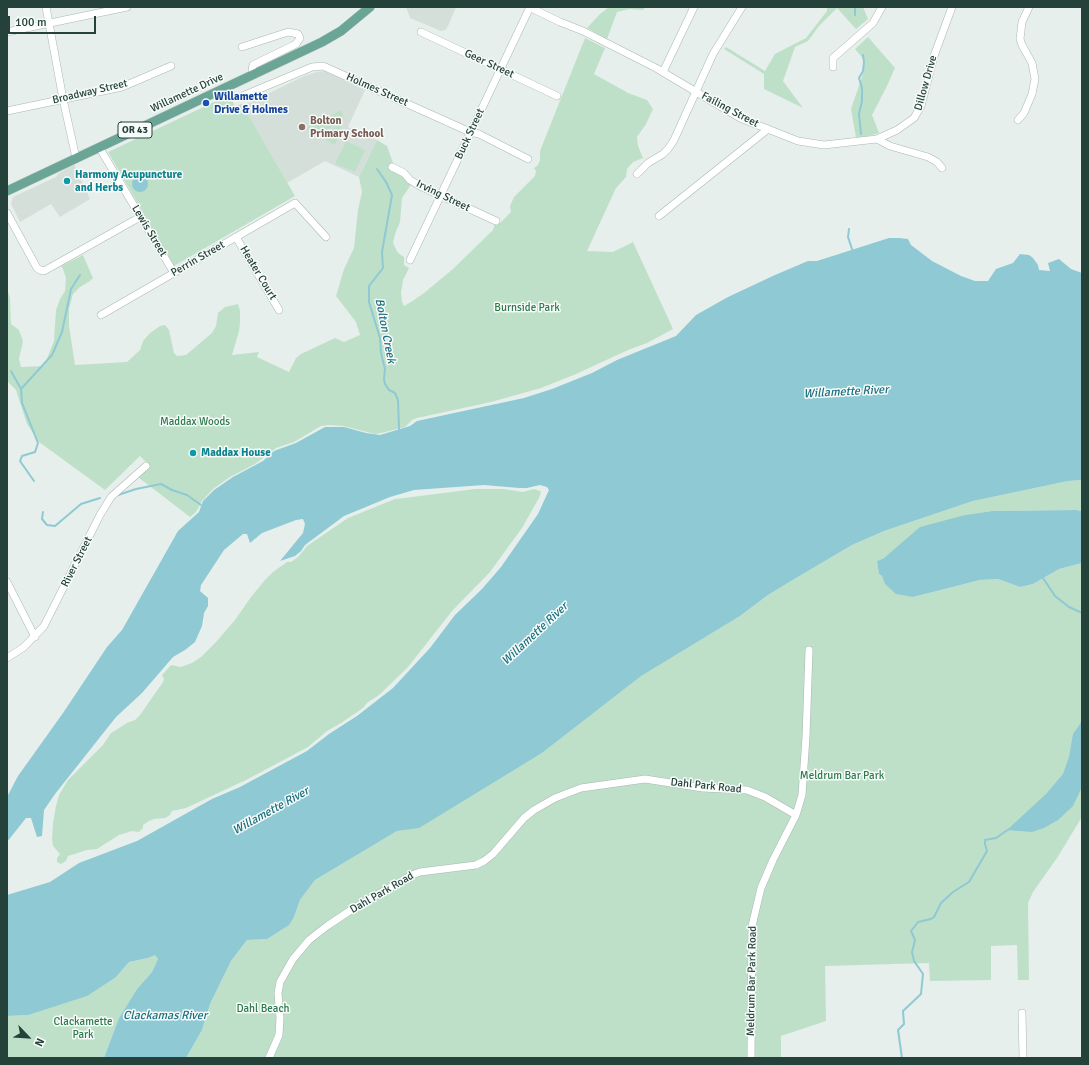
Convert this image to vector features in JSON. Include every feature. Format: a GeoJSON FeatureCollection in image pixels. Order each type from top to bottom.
{"type":"FeatureCollection","features":[{"type":"Feature","properties":{"kind":"main road","name":"Willamette Drive"},"geometry":{"type":"LineString","coordinates":[[7,191],[322,42],[340,31],[370,7]]}},
{"type":"Feature","properties":{"kind":"street"},"geometry":{"type":"LineString","coordinates":[[46,7],[63,99],[76,158]]}},
{"type":"Feature","properties":{"kind":"street"},"geometry":{"type":"LineString","coordinates":[[7,32],[127,7]]}},
{"type":"Feature","properties":{"kind":"street","name":"Failing Street"},"geometry":{"type":"LineString","coordinates":[[529,7],[583,31],[663,72],[735,115],[798,141],[827,145],[877,139]]}},
{"type":"Feature","properties":{"kind":"street","name":"Buck Street"},"geometry":{"type":"LineString","coordinates":[[410,260],[529,7]]}},
{"type":"Feature","properties":{"kind":"street"},"geometry":{"type":"LineString","coordinates":[[663,72],[694,7]]}},
{"type":"Feature","properties":{"kind":"street"},"geometry":{"type":"LineString","coordinates":[[638,174],[648,163],[663,154],[675,138],[713,54],[742,7]]}},
{"type":"Feature","properties":{"kind":"street"},"geometry":{"type":"LineString","coordinates":[[833,67],[833,58],[873,22],[882,7]]}},
{"type":"Feature","properties":{"kind":"street","name":"Dillow Drive"},"geometry":{"type":"LineString","coordinates":[[877,139],[905,126],[920,110],[934,56],[952,7]]}},
{"type":"Feature","properties":{"kind":"street"},"geometry":{"type":"LineString","coordinates":[[1018,120],[1024,113],[1032,94],[1035,79],[1032,63],[1020,39],[1022,22],[1029,7]]}},
{"type":"Feature","properties":{"kind":"street"},"geometry":{"type":"LineString","coordinates":[[242,47],[288,32],[298,34],[300,38],[296,44],[253,65],[252,69],[254,74]]}},
{"type":"Feature","properties":{"kind":"street","name":"Geer Street"},"geometry":{"type":"LineString","coordinates":[[421,32],[557,96]]}},
{"type":"Feature","properties":{"kind":"street","name":"Broadway Street"},"geometry":{"type":"LineString","coordinates":[[7,111],[122,87],[171,66]]}},
{"type":"Feature","properties":{"kind":"street","name":"Holmes Street"},"geometry":{"type":"LineString","coordinates":[[227,88],[233,97],[240,97],[312,67],[323,66],[470,132],[479,134],[528,158]]}},
{"type":"Feature","properties":{"kind":"street"},"geometry":{"type":"LineString","coordinates":[[659,216],[768,129]]}},
{"type":"Feature","properties":{"kind":"street"},"geometry":{"type":"LineString","coordinates":[[877,139],[890,146],[928,157],[937,162],[942,168]]}},
{"type":"Feature","properties":{"kind":"street","name":"Lewis Street"},"geometry":{"type":"LineString","coordinates":[[99,147],[174,273]]}},
{"type":"Feature","properties":{"kind":"street","name":"Irving Street"},"geometry":{"type":"LineString","coordinates":[[392,167],[404,173],[410,180],[420,186],[496,221]]}},
{"type":"Feature","properties":{"kind":"street","name":"Perrin Street"},"geometry":{"type":"LineString","coordinates":[[101,315],[296,203],[326,237]]}},
{"type":"Feature","properties":{"kind":"street"},"geometry":{"type":"LineString","coordinates":[[7,213],[37,268],[42,271],[46,271],[140,217]]}},
{"type":"Feature","properties":{"kind":"street","name":"Heater Court"},"geometry":{"type":"LineString","coordinates":[[236,237],[279,310]]}},
{"type":"Feature","properties":{"kind":"street","name":"River Street"},"geometry":{"type":"LineString","coordinates":[[7,658],[24,647],[44,626],[100,515],[111,497],[146,466]]}},
{"type":"Feature","properties":{"kind":"street"},"geometry":{"type":"LineString","coordinates":[[7,582],[35,637]]}},
{"type":"Feature","properties":{"kind":"street","name":"Meldrum Bar Park Road"},"geometry":{"type":"LineString","coordinates":[[751,1058],[752,926],[761,888],[773,860],[796,815],[802,794],[809,650]]}},
{"type":"Feature","properties":{"kind":"street","name":"Dahl Park Road"},"geometry":{"type":"LineString","coordinates":[[269,1058],[279,1035],[280,1018],[278,993],[280,982],[293,959],[310,940],[327,926],[412,875],[420,872],[476,865],[484,862],[493,854],[524,818],[534,810],[555,798],[581,788],[645,779],[703,788],[747,790],[764,797],[796,815]]}},
{"type":"Feature","properties":{"kind":"street"},"geometry":{"type":"LineString","coordinates":[[1022,1013],[1023,1058]]}},
{"type":"Feature","properties":{"kind":"shaded area"},"geometry":{"type":"Polygon","coordinates":[[[406,7],[456,7],[448,26],[445,30],[441,31],[410,18],[406,7]]]}},
{"type":"Feature","properties":{"kind":"shaded area","name":"Bolton Primary School"},"geometry":{"type":"Polygon","coordinates":[[[324,71],[365,90],[348,127],[377,140],[359,177],[325,161],[287,183],[243,106],[304,76],[324,71]]]}},
{"type":"Feature","properties":{"kind":"shaded area"},"geometry":{"type":"Polygon","coordinates":[[[74,164],[90,199],[60,217],[51,204],[20,222],[11,204],[13,197],[56,177],[58,174],[74,164]]]}},
{"type":"Feature","properties":{"kind":"green space"},"geometry":{"type":"Polygon","coordinates":[[[609,7],[646,7],[643,10],[630,9],[617,12],[607,39],[587,28],[609,7]]]}},
{"type":"Feature","properties":{"kind":"green space"},"geometry":{"type":"Polygon","coordinates":[[[827,7],[863,7],[868,19],[856,29],[837,8],[819,26],[808,41],[795,47],[783,81],[803,108],[764,89],[764,74],[724,49],[726,47],[765,71],[775,54],[806,38],[827,11],[827,7]]]}},
{"type":"Feature","properties":{"kind":"green space"},"geometry":{"type":"Polygon","coordinates":[[[868,37],[895,68],[872,115],[879,133],[856,138],[851,109],[862,77],[865,61],[855,49],[868,37]]]}},
{"type":"Feature","properties":{"kind":"green space"},"geometry":{"type":"Polygon","coordinates":[[[585,38],[605,48],[594,74],[628,93],[647,100],[653,109],[646,124],[637,137],[638,146],[643,158],[633,162],[627,169],[626,177],[616,188],[587,251],[613,252],[633,242],[673,329],[647,343],[541,388],[491,402],[417,418],[412,420],[405,427],[375,434],[343,426],[321,426],[294,442],[276,448],[255,464],[230,477],[213,489],[202,501],[196,512],[190,517],[138,477],[149,465],[140,456],[105,490],[39,442],[27,424],[16,390],[7,381],[7,289],[10,298],[11,324],[19,330],[23,341],[19,359],[21,367],[44,366],[54,341],[56,310],[65,291],[66,278],[61,266],[83,255],[93,278],[73,294],[69,309],[69,326],[75,365],[127,362],[140,350],[143,341],[150,333],[160,326],[165,325],[169,330],[174,353],[177,356],[186,355],[212,333],[216,326],[218,313],[225,307],[238,304],[240,311],[240,323],[232,355],[259,352],[257,357],[289,372],[296,358],[301,354],[335,338],[344,342],[360,335],[356,322],[336,296],[344,269],[354,248],[358,210],[362,192],[359,177],[377,140],[387,146],[393,163],[391,169],[412,183],[402,198],[400,222],[393,243],[398,253],[404,257],[404,265],[409,268],[403,280],[401,293],[404,306],[424,293],[453,269],[493,230],[495,224],[500,223],[511,212],[510,206],[514,197],[535,176],[536,171],[534,168],[538,165],[540,160],[540,151],[585,38]]]}},
{"type":"Feature","properties":{"kind":"green space"},"geometry":{"type":"Polygon","coordinates":[[[229,95],[235,106],[242,104],[295,196],[174,266],[108,152],[229,95]]]}},
{"type":"Feature","properties":{"kind":"green space"},"geometry":{"type":"Polygon","coordinates":[[[341,110],[343,114],[340,121],[326,131],[317,129],[315,134],[308,130],[307,128],[341,110]]]}},
{"type":"Feature","properties":{"kind":"green space"},"geometry":{"type":"Polygon","coordinates":[[[339,123],[341,129],[335,145],[326,140],[322,134],[331,131],[339,123]]]}},
{"type":"Feature","properties":{"kind":"green space"},"geometry":{"type":"Polygon","coordinates":[[[346,141],[365,150],[355,172],[335,164],[346,141]]]}},
{"type":"Feature","properties":{"kind":"green space","name":"Meldrum Bar Park"},"geometry":{"type":"Polygon","coordinates":[[[1082,480],[1082,511],[992,511],[965,515],[901,544],[884,558],[877,561],[879,574],[913,597],[980,580],[998,579],[1020,587],[1033,584],[1059,569],[1082,563],[1082,817],[1057,858],[1033,892],[1028,903],[1029,980],[1018,980],[1017,945],[991,946],[991,980],[930,981],[929,963],[825,966],[826,1021],[781,1036],[781,1058],[186,1058],[202,1030],[210,1004],[231,961],[247,940],[267,939],[294,917],[300,900],[315,880],[397,831],[419,827],[542,753],[640,676],[740,616],[768,595],[852,545],[884,531],[973,501],[1068,481],[1082,480]]]}},
{"type":"Feature","properties":{"kind":"green space"},"geometry":{"type":"Polygon","coordinates":[[[475,489],[504,489],[523,492],[534,489],[541,492],[522,528],[490,572],[452,611],[408,667],[379,695],[367,703],[363,708],[327,731],[308,747],[246,780],[186,808],[172,811],[170,815],[165,818],[149,821],[143,825],[143,828],[139,832],[131,831],[119,835],[97,849],[87,850],[68,856],[66,861],[61,864],[57,862],[57,858],[60,854],[53,846],[53,823],[59,795],[68,780],[103,745],[111,733],[135,720],[140,715],[163,682],[164,679],[162,675],[171,665],[181,667],[192,663],[201,657],[216,642],[235,620],[251,597],[273,572],[287,562],[291,562],[298,557],[307,546],[348,518],[395,499],[475,489]]]}},
{"type":"Feature","properties":{"kind":"green space","name":"Clackamette Park"},"geometry":{"type":"Polygon","coordinates":[[[155,954],[158,959],[152,972],[137,989],[119,1018],[104,1058],[7,1058],[7,1016],[28,1015],[116,977],[129,962],[148,958],[155,954]]]}},
{"type":"Feature","properties":{"kind":"water"},"geometry":{"type":"Polygon","coordinates":[[[140,176],[146,178],[148,184],[146,190],[140,192],[134,190],[132,184],[134,178],[140,176]]]}},
{"type":"Feature","properties":{"kind":"water"},"geometry":{"type":"Polygon","coordinates":[[[889,238],[908,239],[911,245],[932,261],[961,276],[975,281],[988,281],[996,269],[1013,263],[1020,254],[1029,255],[1033,258],[1038,265],[1039,270],[1050,271],[1048,263],[1059,259],[1071,269],[1082,273],[1082,480],[1068,481],[973,501],[884,531],[852,545],[768,595],[740,616],[641,676],[542,753],[419,828],[397,831],[315,880],[300,900],[294,917],[289,925],[267,939],[247,940],[231,961],[210,1004],[202,1030],[186,1058],[104,1058],[119,1018],[137,989],[152,972],[158,959],[155,955],[129,962],[116,977],[87,996],[28,1015],[7,1016],[7,895],[50,882],[79,863],[137,841],[212,799],[240,787],[307,751],[329,734],[357,716],[393,688],[430,648],[455,615],[482,589],[501,567],[538,514],[549,490],[547,487],[540,485],[519,488],[484,485],[414,490],[390,497],[344,516],[305,545],[295,556],[280,561],[303,533],[305,524],[303,519],[296,520],[262,533],[250,543],[247,534],[243,534],[224,550],[201,585],[200,591],[208,598],[208,606],[204,613],[202,626],[195,642],[173,657],[142,693],[116,717],[55,794],[44,810],[42,836],[37,837],[31,818],[26,818],[7,842],[7,797],[18,776],[63,713],[107,647],[122,630],[178,531],[199,512],[203,501],[214,490],[233,477],[263,461],[274,451],[296,443],[325,427],[344,427],[380,435],[410,426],[417,421],[524,398],[552,389],[676,336],[696,315],[728,297],[775,275],[808,261],[817,261],[889,238]]]}},
{"type":"Feature","properties":{"kind":"water"},"geometry":{"type":"Polygon","coordinates":[[[992,511],[1082,511],[1082,563],[1059,569],[1033,584],[1020,587],[998,579],[980,580],[913,597],[896,594],[885,584],[882,576],[879,574],[877,561],[884,558],[920,527],[965,515],[992,511]]]}},
{"type":"Feature","properties":{"kind":"water"},"geometry":{"type":"Polygon","coordinates":[[[1082,721],[1082,787],[1073,806],[1058,820],[1044,828],[1032,832],[1007,830],[1046,794],[1063,774],[1069,757],[1073,734],[1082,721]]]}},
{"type":"Feature","properties":{"kind":"waterway"},"geometry":{"type":"LineString","coordinates":[[855,7],[855,15]]}},
{"type":"Feature","properties":{"kind":"waterway"},"geometry":{"type":"LineString","coordinates":[[861,134],[859,114],[862,101],[862,88],[859,78],[863,71],[863,55]]}},
{"type":"Feature","properties":{"kind":"waterway","name":"Bolton Creek"},"geometry":{"type":"LineString","coordinates":[[377,169],[386,182],[392,195],[382,252],[383,268],[369,286],[369,302],[380,338],[381,353],[385,369],[385,384],[389,390],[395,393],[398,400],[399,429]]}},
{"type":"Feature","properties":{"kind":"waterway"},"geometry":{"type":"LineString","coordinates":[[849,229],[848,237],[852,249]]}},
{"type":"Feature","properties":{"kind":"waterway"},"geometry":{"type":"LineString","coordinates":[[21,389],[52,355],[62,332],[71,289],[80,275]]}},
{"type":"Feature","properties":{"kind":"waterway"},"geometry":{"type":"LineString","coordinates":[[11,371],[21,389],[22,403],[38,443],[35,452],[22,456],[20,461],[34,481]]}},
{"type":"Feature","properties":{"kind":"waterway"},"geometry":{"type":"LineString","coordinates":[[118,495],[136,489],[161,484],[172,490],[187,495],[201,505]]}},
{"type":"Feature","properties":{"kind":"waterway"},"geometry":{"type":"LineString","coordinates":[[43,512],[42,519],[47,525],[55,526],[81,504],[100,498]]}},
{"type":"Feature","properties":{"kind":"waterway"},"geometry":{"type":"LineString","coordinates":[[1043,578],[1055,596],[1069,607],[1082,613]]}},
{"type":"Feature","properties":{"kind":"waterway"},"geometry":{"type":"LineString","coordinates":[[902,1058],[898,1030],[904,1024],[903,1011],[921,994],[923,974],[914,961],[912,952],[915,940],[911,931],[918,922],[934,917],[941,903],[953,892],[969,882],[987,851],[985,840],[996,838],[1009,829]]}},
{"type":"Feature","properties":{"kind":"place","name":"Willamette Drive & Holmes"},"geometry":{"type":"Point","coordinates":[206,103]}},
{"type":"Feature","properties":{"kind":"place","name":"Bolton Primary School"},"geometry":{"type":"Point","coordinates":[302,127]}},
{"type":"Feature","properties":{"kind":"place","name":"Harmony Acupuncture and Herbs"},"geometry":{"type":"Point","coordinates":[67,181]}},
{"type":"Feature","properties":{"kind":"place","name":"Maddax House"},"geometry":{"type":"Point","coordinates":[193,453]}},
{"type":"Feature","properties":{"kind":"park label","name":"Burnside Park"},"geometry":{"type":"Point","coordinates":[527,308]}},
{"type":"Feature","properties":{"kind":"park label","name":"Maddax Woods"},"geometry":{"type":"Point","coordinates":[195,422]}},
{"type":"Feature","properties":{"kind":"park label","name":"Dahl Beach"},"geometry":{"type":"Point","coordinates":[263,1009]}},
{"type":"Feature","properties":{"kind":"water label","name":"Willamette River"},"geometry":{"type":"Point","coordinates":[846,392]}},
{"type":"Feature","properties":{"kind":"water label","name":"Willamette River"},"geometry":{"type":"Point","coordinates":[535,634]}},
{"type":"Feature","properties":{"kind":"water label","name":"Willamette River"},"geometry":{"type":"Point","coordinates":[271,811]}},
{"type":"Feature","properties":{"kind":"water label","name":"Clackamas River"},"geometry":{"type":"Point","coordinates":[165,1016]}}]}
